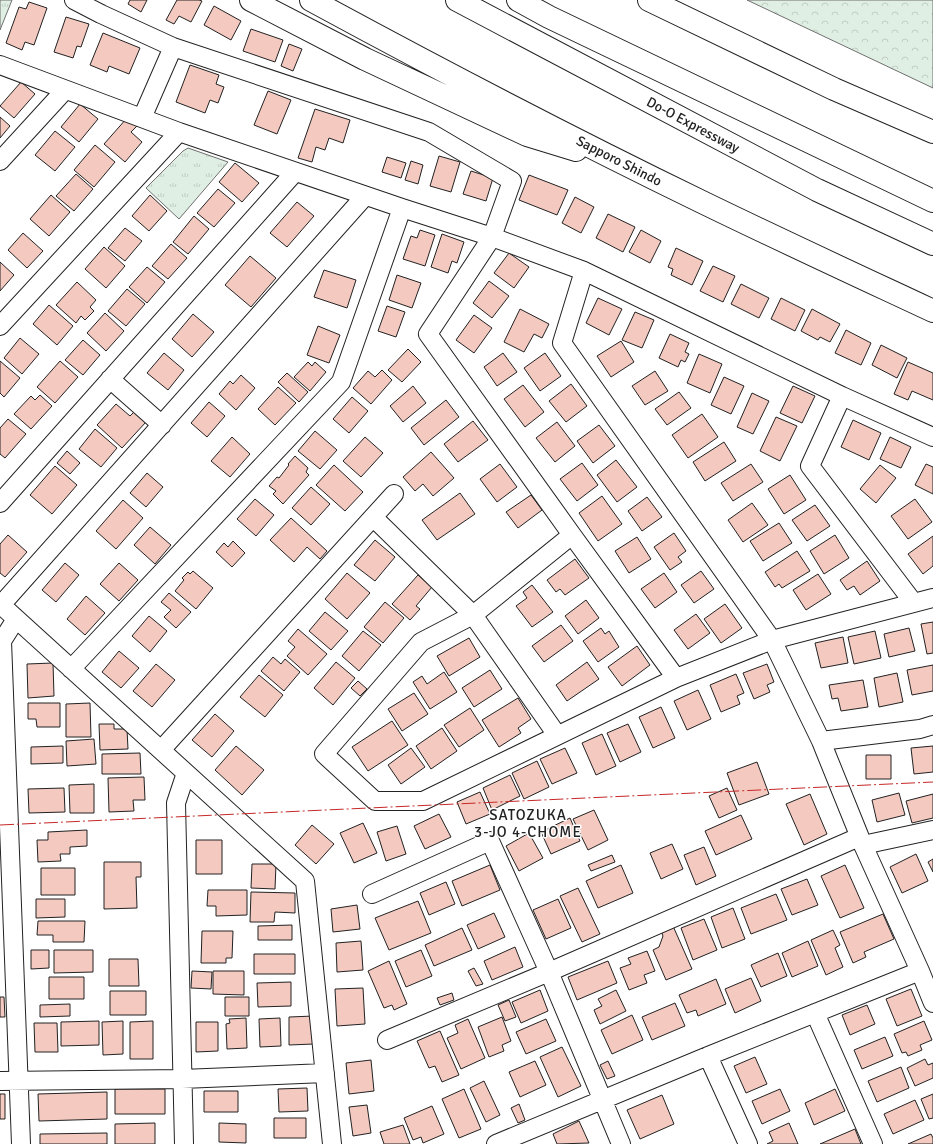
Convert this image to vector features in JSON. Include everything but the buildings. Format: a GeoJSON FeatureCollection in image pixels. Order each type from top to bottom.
{"type":"FeatureCollection","features":[{"type":"Feature","properties":{"kind":"main road"},"geometry":{"type":"LineString","coordinates":[[251,0],[365,59],[528,135],[630,167]]}},
{"type":"Feature","properties":{"kind":"main road","name":"Sapporo Shindo"},"geometry":{"type":"LineString","coordinates":[[311,0],[413,56],[630,167],[933,311]]}},
{"type":"Feature","properties":{"kind":"main road","name":"Do-O Expressway"},"geometry":{"type":"LineString","coordinates":[[457,0],[818,190],[933,244]]}},
{"type":"Feature","properties":{"kind":"main road"},"geometry":{"type":"LineString","coordinates":[[518,0],[549,17],[933,201]]}},
{"type":"Feature","properties":{"kind":"main road"},"geometry":{"type":"LineString","coordinates":[[649,0],[834,89],[933,132]]}},
{"type":"Feature","properties":{"kind":"street"},"geometry":{"type":"LineString","coordinates":[[74,0],[173,47],[430,132],[512,182],[492,237],[428,334],[676,678]]}},
{"type":"Feature","properties":{"kind":"street"},"geometry":{"type":"LineString","coordinates":[[142,118],[173,47]]}},
{"type":"Feature","properties":{"kind":"street"},"geometry":{"type":"LineString","coordinates":[[0,65],[179,132],[365,196],[492,237],[584,271],[842,396],[933,437]]}},
{"type":"Feature","properties":{"kind":"street"},"geometry":{"type":"LineString","coordinates":[[0,161],[65,90]]}},
{"type":"Feature","properties":{"kind":"street"},"geometry":{"type":"LineString","coordinates":[[0,326],[179,132]]}},
{"type":"Feature","properties":{"kind":"street"},"geometry":{"type":"LineString","coordinates":[[0,504],[295,172]]}},
{"type":"Feature","properties":{"kind":"street"},"geometry":{"type":"LineString","coordinates":[[332,1144],[305,881],[0,605],[365,196]]}},
{"type":"Feature","properties":{"kind":"street"},"geometry":{"type":"LineString","coordinates":[[70,669],[341,382],[402,208]]}},
{"type":"Feature","properties":{"kind":"street"},"geometry":{"type":"LineString","coordinates":[[584,271],[562,343],[772,640],[820,741],[861,841],[932,998]]}},
{"type":"Feature","properties":{"kind":"street"},"geometry":{"type":"LineString","coordinates":[[110,379],[162,425]]}},
{"type":"Feature","properties":{"kind":"street"},"geometry":{"type":"LineString","coordinates":[[842,396],[810,466],[913,602]]}},
{"type":"Feature","properties":{"kind":"street"},"geometry":{"type":"LineString","coordinates":[[161,750],[374,518],[394,494]]}},
{"type":"Feature","properties":{"kind":"street"},"geometry":{"type":"LineString","coordinates":[[374,518],[473,615],[558,735]]}},
{"type":"Feature","properties":{"kind":"street"},"geometry":{"type":"LineString","coordinates":[[572,535],[473,615],[421,642],[324,754],[375,801],[423,801],[676,678],[772,640],[933,598]]}},
{"type":"Feature","properties":{"kind":"street"},"geometry":{"type":"LineString","coordinates":[[16,619],[2,641],[20,1081],[21,1144]]}},
{"type":"Feature","properties":{"kind":"street"},"geometry":{"type":"LineString","coordinates":[[820,741],[920,729],[933,725]]}},
{"type":"Feature","properties":{"kind":"street"},"geometry":{"type":"LineString","coordinates":[[184,1144],[176,802],[186,773]]}},
{"type":"Feature","properties":{"kind":"street"},"geometry":{"type":"LineString","coordinates":[[387,1040],[861,841],[933,830]]}},
{"type":"Feature","properties":{"kind":"street"},"geometry":{"type":"LineString","coordinates":[[372,894],[490,841],[549,972],[621,1144]]}},
{"type":"Feature","properties":{"kind":"street"},"geometry":{"type":"LineString","coordinates":[[496,1144],[708,1056],[920,971]]}},
{"type":"Feature","properties":{"kind":"street"},"geometry":{"type":"LineString","coordinates":[[815,1013],[873,1144]]}},
{"type":"Feature","properties":{"kind":"street"},"geometry":{"type":"LineString","coordinates":[[708,1056],[748,1144]]}},
{"type":"Feature","properties":{"kind":"street"},"geometry":{"type":"LineString","coordinates":[[0,1082],[182,1079],[325,1073]]}},
{"type":"Feature","properties":{"kind":"green space"},"geometry":{"type":"Polygon","coordinates":[[[0,0],[12,0],[0,30],[0,0]]]}},
{"type":"Feature","properties":{"kind":"green space"},"geometry":{"type":"Polygon","coordinates":[[[747,0],[933,0],[933,88],[747,0]]]}},
{"type":"Feature","properties":{"kind":"green space"},"geometry":{"type":"Polygon","coordinates":[[[188,148],[228,162],[179,219],[146,188],[183,151],[188,148]]]}},
{"type":"Feature","properties":{"kind":"power"},"geometry":{"type":"LineString","coordinates":[[0,825],[933,782]]}},
{"type":"Feature","properties":{"kind":"district","name":"SATOZUKA 3-JO 4-CHOME"},"geometry":{"type":"Point","coordinates":[528,824]}}]}
